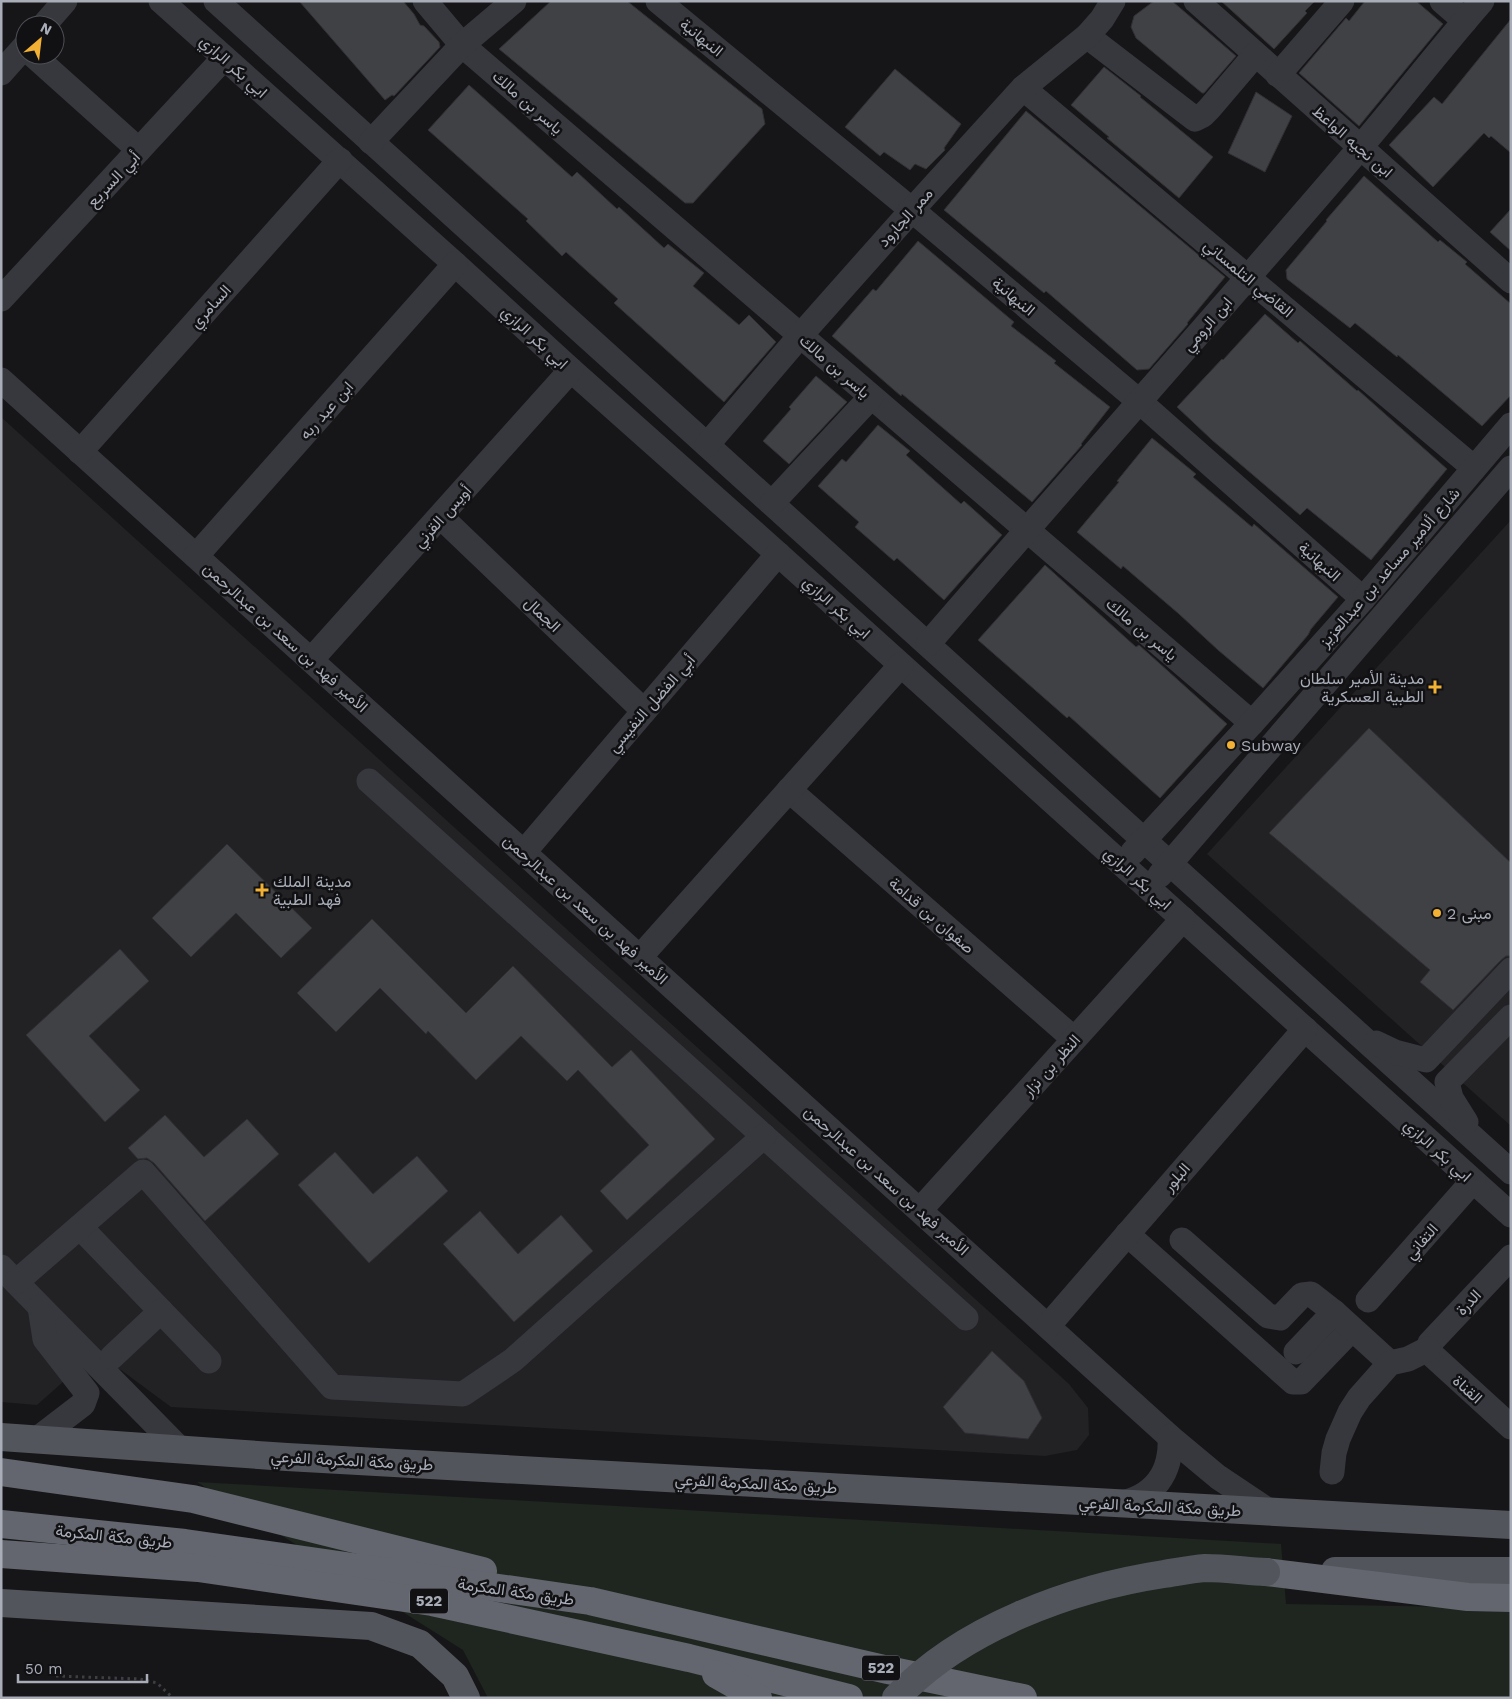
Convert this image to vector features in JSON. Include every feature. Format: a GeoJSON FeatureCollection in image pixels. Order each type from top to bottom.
{"type":"FeatureCollection","features":[{"type":"Feature","properties":{"kind":"highway"},"geometry":{"type":"LineString","coordinates":[[1,1472],[193,1499],[739,1635]]}},
{"type":"Feature","properties":{"kind":"highway","name":"طريق مكة المكرمة"},"geometry":{"type":"LineString","coordinates":[[1,1524],[185,1543],[590,1601],[888,1670],[1023,1698]]}},
{"type":"Feature","properties":{"kind":"highway","name":"طريق مكة المكرمة"},"geometry":{"type":"LineString","coordinates":[[1,1554],[198,1568],[432,1602],[688,1658],[849,1698]]}},
{"type":"Feature","properties":{"kind":"highway"},"geometry":{"type":"LineString","coordinates":[[1,1574],[198,1568]]}},
{"type":"Feature","properties":{"kind":"highway"},"geometry":{"type":"LineString","coordinates":[[1266,1572],[1468,1597],[1511,1598]]}},
{"type":"Feature","properties":{"kind":"highway"},"geometry":{"type":"LineString","coordinates":[[688,1658],[758,1698]]}},
{"type":"Feature","properties":{"kind":"main road","name":"طريق مكة المكرمة الفرعي"},"geometry":{"type":"LineString","coordinates":[[1,1437],[287,1457],[1511,1525]]}},
{"type":"Feature","properties":{"kind":"main road"},"geometry":{"type":"LineString","coordinates":[[896,1698],[953,1650],[1004,1622],[1083,1592],[1132,1579],[1204,1568],[1266,1572],[1511,1571]]}},
{"type":"Feature","properties":{"kind":"main road"},"geometry":{"type":"LineString","coordinates":[[1,1603],[371,1626],[420,1644],[455,1676],[466,1698]]}},
{"type":"Feature","properties":{"kind":"street"},"geometry":{"type":"LineString","coordinates":[[53,15],[65,1]]}},
{"type":"Feature","properties":{"kind":"street","name":"ابي بكر الرازي"},"geometry":{"type":"LineString","coordinates":[[161,1],[456,264],[571,370],[778,554],[1511,1215]]}},
{"type":"Feature","properties":{"kind":"street","name":"ابي بكر الرازي"},"geometry":{"type":"LineString","coordinates":[[216,1],[1511,1172]]}},
{"type":"Feature","properties":{"kind":"street","name":"ياسر بن مالك"},"geometry":{"type":"LineString","coordinates":[[424,1],[462,45],[1252,723]]}},
{"type":"Feature","properties":{"kind":"street"},"geometry":{"type":"LineString","coordinates":[[371,142],[462,45],[514,1]]}},
{"type":"Feature","properties":{"kind":"street","name":"النبهانية"},"geometry":{"type":"LineString","coordinates":[[658,1],[912,210],[1140,402],[1363,599]]}},
{"type":"Feature","properties":{"kind":"street","name":"ممر الجارود"},"geometry":{"type":"LineString","coordinates":[[707,445],[800,336],[1023,88],[1088,36],[1102,19],[1113,1]]}},
{"type":"Feature","properties":{"kind":"street","name":"ابن نجيه الواعظ"},"geometry":{"type":"LineString","coordinates":[[1196,1],[1511,280]]}},
{"type":"Feature","properties":{"kind":"street"},"geometry":{"type":"LineString","coordinates":[[1278,75],[1342,1]]}},
{"type":"Feature","properties":{"kind":"street"},"geometry":{"type":"LineString","coordinates":[[1442,1],[1464,21]]}},
{"type":"Feature","properties":{"kind":"street","name":"ابن الرومي"},"geometry":{"type":"LineString","coordinates":[[928,644],[1360,148],[1482,1]]}},
{"type":"Feature","properties":{"kind":"street"},"geometry":{"type":"LineString","coordinates":[[1088,36],[1195,119],[1209,109],[1255,55]]}},
{"type":"Feature","properties":{"kind":"street","name":"أبي السريع"},"geometry":{"type":"LineString","coordinates":[[1,299],[224,58]]}},
{"type":"Feature","properties":{"kind":"street"},"geometry":{"type":"LineString","coordinates":[[1,72],[15,60]]}},
{"type":"Feature","properties":{"kind":"street"},"geometry":{"type":"LineString","coordinates":[[45,65],[139,150]]}},
{"type":"Feature","properties":{"kind":"street","name":"القاضي التلمساني"},"geometry":{"type":"LineString","coordinates":[[1023,88],[1474,468]]}},
{"type":"Feature","properties":{"kind":"street","name":"السامري"},"geometry":{"type":"LineString","coordinates":[[80,452],[340,160]]}},
{"type":"Feature","properties":{"kind":"street","name":"ابن عبد ربه"},"geometry":{"type":"LineString","coordinates":[[196,556],[456,264]]}},
{"type":"Feature","properties":{"kind":"street","name":"أويس القرني"},"geometry":{"type":"LineString","coordinates":[[311,660],[571,370]]}},
{"type":"Feature","properties":{"kind":"street","name":"الأمير فهد بن سعد بن عبدالرحمن"},"geometry":{"type":"LineString","coordinates":[[1,380],[1170,1437],[1218,1477],[1269,1511]]}},
{"type":"Feature","properties":{"kind":"street"},"geometry":{"type":"LineString","coordinates":[[772,503],[871,397]]}},
{"type":"Feature","properties":{"kind":"street","name":"شارع ألامير مساعد بن عبدالعزيز"},"geometry":{"type":"LineString","coordinates":[[1122,864],[1363,599],[1511,425]]}},
{"type":"Feature","properties":{"kind":"street"},"geometry":{"type":"LineString","coordinates":[[1149,888],[1511,468]]}},
{"type":"Feature","properties":{"kind":"street","name":"الجمال"},"geometry":{"type":"LineString","coordinates":[[441,517],[644,711]]}},
{"type":"Feature","properties":{"kind":"street","name":"أبي الفضل النفيسي"},"geometry":{"type":"LineString","coordinates":[[524,852],[778,554]]}},
{"type":"Feature","properties":{"kind":"street"},"geometry":{"type":"LineString","coordinates":[[640,957],[901,666]]}},
{"type":"Feature","properties":{"kind":"street"},"geometry":{"type":"LineString","coordinates":[[369,781],[966,1318]]}},
{"type":"Feature","properties":{"kind":"street","name":"صفوان بن قدامة"},"geometry":{"type":"LineString","coordinates":[[789,790],[1074,1039]]}},
{"type":"Feature","properties":{"kind":"street","name":"النظر بن نزار"},"geometry":{"type":"LineString","coordinates":[[920,1210],[1183,919]]}},
{"type":"Feature","properties":{"kind":"street"},"geometry":{"type":"LineString","coordinates":[[1360,1036],[1395,1052],[1426,1060],[1511,970]]}},
{"type":"Feature","properties":{"kind":"street"},"geometry":{"type":"LineString","coordinates":[[1481,1145],[1451,1098],[1447,1082],[1511,1017]]}},
{"type":"Feature","properties":{"kind":"street","name":"البلور"},"geometry":{"type":"LineString","coordinates":[[1048,1326],[1305,1029]]}},
{"type":"Feature","properties":{"kind":"street"},"geometry":{"type":"LineString","coordinates":[[180,1450],[8,1275],[80,1226],[143,1172],[332,1387],[463,1394],[513,1360],[764,1136]]}},
{"type":"Feature","properties":{"kind":"street","name":"التفاني"},"geometry":{"type":"LineString","coordinates":[[1368,1300],[1473,1181]]}},
{"type":"Feature","properties":{"kind":"street"},"geometry":{"type":"LineString","coordinates":[[80,1226],[208,1361]]}},
{"type":"Feature","properties":{"kind":"street"},"geometry":{"type":"LineString","coordinates":[[1127,1234],[1293,1382],[1301,1382],[1352,1329]]}},
{"type":"Feature","properties":{"kind":"street"},"geometry":{"type":"LineString","coordinates":[[1182,1240],[1268,1316],[1280,1318],[1302,1295],[1314,1296],[1390,1363]]}},
{"type":"Feature","properties":{"kind":"street","name":"الدرة"},"geometry":{"type":"LineString","coordinates":[[1428,1349],[1430,1343],[1511,1257]]}},
{"type":"Feature","properties":{"kind":"street"},"geometry":{"type":"LineString","coordinates":[[40,1307],[45,1339],[87,1393],[130,1399]]}},
{"type":"Feature","properties":{"kind":"street"},"geometry":{"type":"LineString","coordinates":[[112,1357],[161,1311]]}},
{"type":"Feature","properties":{"kind":"street"},"geometry":{"type":"LineString","coordinates":[[1296,1352],[1334,1312]]}},
{"type":"Feature","properties":{"kind":"street"},"geometry":{"type":"LineString","coordinates":[[1332,1472],[1338,1439],[1350,1412],[1359,1398],[1390,1363],[1408,1359],[1428,1349]]}},
{"type":"Feature","properties":{"kind":"street","name":"القناة"},"geometry":{"type":"LineString","coordinates":[[1428,1349],[1431,1354],[1511,1427]]}},
{"type":"Feature","properties":{"kind":"street"},"geometry":{"type":"LineString","coordinates":[[36,1440],[83,1404],[87,1393]]}},
{"type":"Feature","properties":{"kind":"street"},"geometry":{"type":"LineString","coordinates":[[1117,1504],[1140,1497],[1158,1482],[1165,1472],[1169,1461],[1170,1437]]}},
{"type":"Feature","properties":{"kind":"path"},"geometry":{"type":"LineString","coordinates":[[56,1676],[140,1679],[157,1683],[173,1698]]}},
{"type":"Feature","properties":{"kind":"shaded area","name":"مدينة الملك فهد الطبية"},"geometry":{"type":"Polygon","coordinates":[[[1,417],[1069,1384],[1088,1408],[1089,1435],[1077,1450],[1045,1456],[171,1407],[121,1370],[94,1362],[82,1365],[37,1405],[1,1402],[1,417]]]}},
{"type":"Feature","properties":{"kind":"shaded area","name":"مدينة الأمير سلطان الطبية العسكرية"},"geometry":{"type":"Polygon","coordinates":[[[1511,520],[1511,1126],[1207,854],[1511,520]]]}},
{"type":"Feature","properties":{"kind":"shaded area"},"geometry":{"type":"Polygon","coordinates":[[[197,1482],[1281,1544],[1286,1604],[1511,1608],[1511,1698],[488,1698],[463,1650],[197,1482]]]}},
{"type":"Feature","properties":{"kind":"building"},"geometry":{"type":"Polygon","coordinates":[[[299,1],[403,1],[420,25],[424,26],[439,42],[440,47],[394,96],[392,95],[385,100],[299,1]]]}},
{"type":"Feature","properties":{"kind":"building"},"geometry":{"type":"Polygon","coordinates":[[[551,1],[627,1],[762,109],[765,124],[693,203],[685,203],[499,49],[551,1]]]}},
{"type":"Feature","properties":{"kind":"building"},"geometry":{"type":"Polygon","coordinates":[[[1154,1],[1172,1],[1236,56],[1204,93],[1136,38],[1131,27],[1134,16],[1154,1]]]}},
{"type":"Feature","properties":{"kind":"building"},"geometry":{"type":"Polygon","coordinates":[[[1221,1],[1315,1],[1305,11],[1307,13],[1274,49],[1221,1]]]}},
{"type":"Feature","properties":{"kind":"building"},"geometry":{"type":"Polygon","coordinates":[[[1365,1],[1416,1],[1443,24],[1359,126],[1299,73],[1346,18],[1349,21],[1365,1]]]}},
{"type":"Feature","properties":{"kind":"building"},"geometry":{"type":"Polygon","coordinates":[[[1511,19],[1511,153],[1491,136],[1489,138],[1484,133],[1433,187],[1389,145],[1434,97],[1442,104],[1511,19]]]}},
{"type":"Feature","properties":{"kind":"building"},"geometry":{"type":"Polygon","coordinates":[[[1104,67],[1213,157],[1179,198],[1107,138],[1109,137],[1071,105],[1104,67]]]}},
{"type":"Feature","properties":{"kind":"building"},"geometry":{"type":"Polygon","coordinates":[[[895,69],[961,124],[944,148],[945,150],[926,169],[915,164],[910,170],[884,152],[880,156],[845,127],[895,69]]]}},
{"type":"Feature","properties":{"kind":"building"},"geometry":{"type":"Polygon","coordinates":[[[469,85],[572,177],[577,172],[617,209],[619,207],[664,248],[668,244],[704,273],[693,286],[739,325],[749,315],[776,342],[724,402],[614,303],[618,299],[566,252],[562,256],[526,221],[528,219],[428,130],[469,85]]]}},
{"type":"Feature","properties":{"kind":"building"},"geometry":{"type":"Polygon","coordinates":[[[1256,92],[1292,116],[1265,172],[1228,153],[1256,92]]]}},
{"type":"Feature","properties":{"kind":"building"},"geometry":{"type":"Polygon","coordinates":[[[1026,111],[1225,277],[1149,369],[1137,370],[1046,291],[1044,293],[944,210],[1026,111]]]}},
{"type":"Feature","properties":{"kind":"building"},"geometry":{"type":"Polygon","coordinates":[[[1364,176],[1438,242],[1440,240],[1467,262],[1465,264],[1511,304],[1511,395],[1482,426],[1398,355],[1397,357],[1355,323],[1350,328],[1287,279],[1286,270],[1364,176]]]}},
{"type":"Feature","properties":{"kind":"building"},"geometry":{"type":"Polygon","coordinates":[[[1511,209],[1511,251],[1490,232],[1511,209]]]}},
{"type":"Feature","properties":{"kind":"building"},"geometry":{"type":"Polygon","coordinates":[[[918,241],[1014,322],[1011,326],[1110,407],[1082,445],[1032,502],[902,394],[901,396],[832,336],[873,289],[876,291],[918,241]]]}},
{"type":"Feature","properties":{"kind":"building"},"geometry":{"type":"Polygon","coordinates":[[[1265,314],[1298,343],[1300,341],[1358,390],[1447,469],[1371,560],[1307,508],[1300,515],[1212,440],[1177,407],[1265,314]]]}},
{"type":"Feature","properties":{"kind":"building"},"geometry":{"type":"Polygon","coordinates":[[[816,376],[847,402],[789,464],[763,441],[816,376]]]}},
{"type":"Feature","properties":{"kind":"building"},"geometry":{"type":"Polygon","coordinates":[[[878,425],[910,451],[906,455],[961,504],[964,501],[1002,535],[944,600],[897,558],[894,561],[855,527],[859,522],[818,486],[842,459],[846,462],[878,425]]]}},
{"type":"Feature","properties":{"kind":"building"},"geometry":{"type":"Polygon","coordinates":[[[1152,438],[1196,474],[1193,477],[1252,527],[1254,524],[1338,597],[1263,688],[1123,566],[1121,569],[1077,532],[1119,482],[1117,481],[1152,438]]]}},
{"type":"Feature","properties":{"kind":"building"},"geometry":{"type":"Polygon","coordinates":[[[1045,565],[1136,647],[1139,645],[1227,724],[1160,798],[1069,716],[1067,718],[978,640],[1045,565]]]}},
{"type":"Feature","properties":{"kind":"building","name":"مبنى 2"},"geometry":{"type":"Polygon","coordinates":[[[1369,728],[1511,863],[1511,956],[1506,956],[1501,960],[1453,1010],[1420,982],[1430,970],[1269,833],[1369,728]]]}},
{"type":"Feature","properties":{"kind":"building"},"geometry":{"type":"Polygon","coordinates":[[[227,844],[312,928],[281,958],[236,913],[191,957],[152,918],[227,844]]]}},
{"type":"Feature","properties":{"kind":"building"},"geometry":{"type":"Polygon","coordinates":[[[372,919],[466,1013],[513,966],[612,1067],[631,1050],[715,1139],[627,1220],[600,1191],[649,1145],[578,1070],[567,1081],[521,1036],[476,1080],[428,1031],[426,1034],[380,988],[336,1032],[297,993],[372,919]]]}},
{"type":"Feature","properties":{"kind":"building"},"geometry":{"type":"Polygon","coordinates":[[[120,949],[149,981],[89,1036],[140,1090],[105,1122],[26,1035],[120,949]]]}},
{"type":"Feature","properties":{"kind":"building"},"geometry":{"type":"Polygon","coordinates":[[[165,1115],[204,1157],[247,1119],[279,1154],[205,1221],[154,1163],[147,1158],[138,1159],[128,1148],[165,1115]]]}},
{"type":"Feature","properties":{"kind":"building"},"geometry":{"type":"Polygon","coordinates":[[[335,1152],[373,1194],[417,1156],[448,1191],[369,1263],[298,1185],[335,1152]]]}},
{"type":"Feature","properties":{"kind":"building"},"geometry":{"type":"Polygon","coordinates":[[[480,1211],[518,1254],[561,1215],[593,1251],[514,1322],[443,1244],[480,1211]]]}},
{"type":"Feature","properties":{"kind":"building"},"geometry":{"type":"Polygon","coordinates":[[[992,1351],[1024,1381],[1042,1418],[1028,1439],[965,1433],[943,1407],[992,1351]]]}},
{"type":"Feature","properties":{"kind":"place","name":"مدينة الأمير سلطان الطبية العسكرية"},"geometry":{"type":"Point","coordinates":[1435,687]}},
{"type":"Feature","properties":{"kind":"place","name":"Subway"},"geometry":{"type":"Point","coordinates":[1231,745]}},
{"type":"Feature","properties":{"kind":"place","name":"مدينة الملك فهد الطبية"},"geometry":{"type":"Point","coordinates":[262,890]}},
{"type":"Feature","properties":{"kind":"place","name":"مبنى 2"},"geometry":{"type":"Point","coordinates":[1437,913]}}]}
